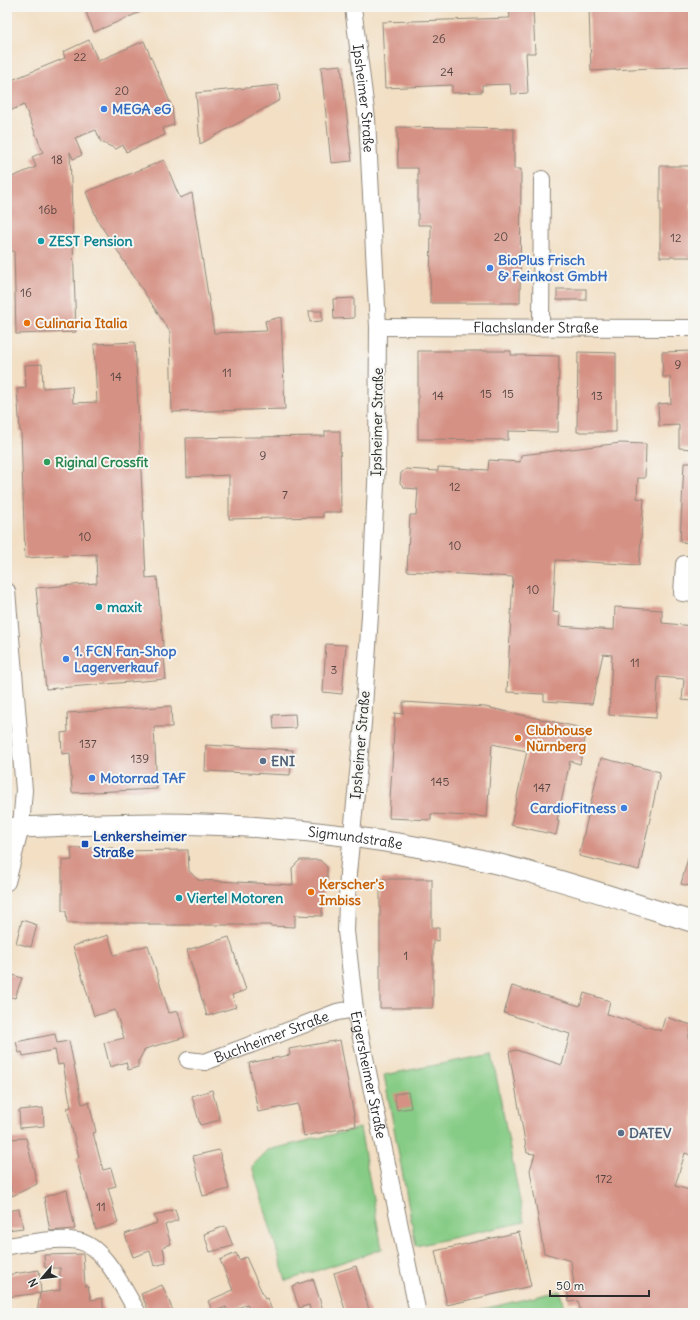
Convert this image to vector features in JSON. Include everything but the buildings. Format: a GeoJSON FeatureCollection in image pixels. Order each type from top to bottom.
{"type":"FeatureCollection","features":[{"type":"Feature","properties":{"kind":"main road","name":"Sigmundstraße"},"geometry":{"type":"LineString","coordinates":[[14,827],[110,824],[189,824],[299,831],[352,837],[439,851],[499,864],[693,922]]}},
{"type":"Feature","properties":{"kind":"street","name":"Ipsheimer Straße"},"geometry":{"type":"LineString","coordinates":[[352,837],[363,723],[370,615],[376,462],[378,327],[366,119],[353,7]]}},
{"type":"Feature","properties":{"kind":"street"},"geometry":{"type":"LineString","coordinates":[[541,327],[542,179]]}},
{"type":"Feature","properties":{"kind":"street","name":"Flachslander Straße"},"geometry":{"type":"LineString","coordinates":[[378,327],[693,328]]}},
{"type":"Feature","properties":{"kind":"street"},"geometry":{"type":"LineString","coordinates":[[693,565],[684,564],[682,593],[693,594]]}},
{"type":"Feature","properties":{"kind":"street"},"geometry":{"type":"LineString","coordinates":[[7,591],[24,790],[14,827],[7,882]]}},
{"type":"Feature","properties":{"kind":"street","name":"Ergersheimer Straße"},"geometry":{"type":"LineString","coordinates":[[352,837],[348,873],[346,931],[355,1009],[417,1309]]}},
{"type":"Feature","properties":{"kind":"street","name":"Buchheimer Straße"},"geometry":{"type":"LineString","coordinates":[[188,1060],[205,1062],[337,1012],[355,1009]]}},
{"type":"Feature","properties":{"kind":"street"},"geometry":{"type":"LineString","coordinates":[[7,1246],[58,1240],[79,1241],[98,1252],[138,1313]]}},
{"type":"Feature","properties":{"kind":"green space"},"geometry":{"type":"Polygon","coordinates":[[[492,1054],[524,1222],[416,1246],[384,1075],[492,1054]]]}},
{"type":"Feature","properties":{"kind":"green space"},"geometry":{"type":"Polygon","coordinates":[[[360,1128],[382,1249],[286,1281],[252,1166],[268,1150],[360,1128]]]}},
{"type":"Feature","properties":{"kind":"green space"},"geometry":{"type":"Polygon","coordinates":[[[560,1291],[565,1313],[466,1313],[560,1291]]]}},
{"type":"Feature","properties":{"kind":"place","name":"MEGA eG"},"geometry":{"type":"Point","coordinates":[104,109]}},
{"type":"Feature","properties":{"kind":"place","name":"ZEST Pension"},"geometry":{"type":"Point","coordinates":[41,241]}},
{"type":"Feature","properties":{"kind":"place","name":"BioPlus Frisch & Feinkost GmbH"},"geometry":{"type":"Point","coordinates":[490,268]}},
{"type":"Feature","properties":{"kind":"place","name":"Culinaria Italia"},"geometry":{"type":"Point","coordinates":[27,323]}},
{"type":"Feature","properties":{"kind":"place","name":"Riginal Crossfit"},"geometry":{"type":"Point","coordinates":[47,462]}},
{"type":"Feature","properties":{"kind":"place","name":"maxit"},"geometry":{"type":"Point","coordinates":[99,607]}},
{"type":"Feature","properties":{"kind":"place","name":"1. FCN Fan-Shop Lagerverkauf"},"geometry":{"type":"Point","coordinates":[66,659]}},
{"type":"Feature","properties":{"kind":"place","name":"Clubhouse Nürnberg"},"geometry":{"type":"Point","coordinates":[518,738]}},
{"type":"Feature","properties":{"kind":"place","name":"ENI"},"geometry":{"type":"Point","coordinates":[263,761]}},
{"type":"Feature","properties":{"kind":"place","name":"Motorrad TAF"},"geometry":{"type":"Point","coordinates":[92,778]}},
{"type":"Feature","properties":{"kind":"place","name":"CardioFitness"},"geometry":{"type":"Point","coordinates":[624,808]}},
{"type":"Feature","properties":{"kind":"place","name":"Lenkersheimer Straße"},"geometry":{"type":"Point","coordinates":[85,844]}},
{"type":"Feature","properties":{"kind":"place","name":"Kerscher's Imbiss"},"geometry":{"type":"Point","coordinates":[311,892]}},
{"type":"Feature","properties":{"kind":"place","name":"Viertel Motoren"},"geometry":{"type":"Point","coordinates":[179,898]}},
{"type":"Feature","properties":{"kind":"place","name":"DATEV"},"geometry":{"type":"Point","coordinates":[621,1133]}}]}
